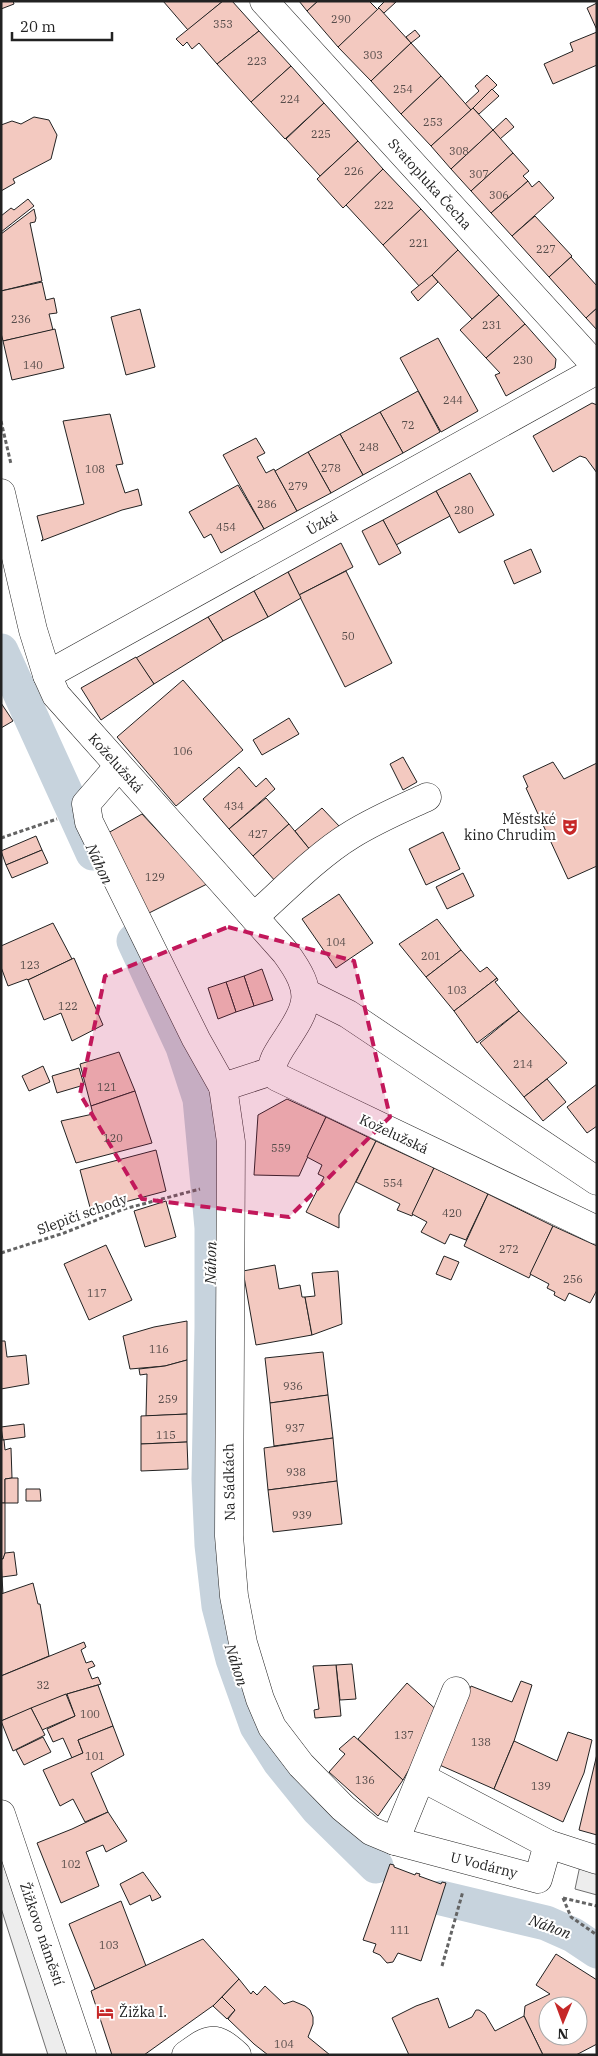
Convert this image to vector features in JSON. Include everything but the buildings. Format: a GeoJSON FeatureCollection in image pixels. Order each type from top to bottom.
{"type":"FeatureCollection","features":[{"type":"Feature","properties":{"kind":"street","name":"Svatopluka Čecha"},"geometry":{"type":"LineString","coordinates":[[264,1],[597,369]]}},
{"type":"Feature","properties":{"kind":"street","name":"Úzká"},"geometry":{"type":"LineString","coordinates":[[47,675],[597,369]]}},
{"type":"Feature","properties":{"kind":"street","name":"Koželužská"},"geometry":{"type":"LineString","coordinates":[[7,482],[33,630],[47,675],[62,702],[118,767],[254,917],[297,968],[304,981],[306,993]]}},
{"type":"Feature","properties":{"kind":"street"},"geometry":{"type":"LineString","coordinates":[[118,767],[86,804],[89,822],[191,1030],[223,1087],[272,1071],[275,1057],[306,1003],[306,993],[348,1014],[597,1181]]}},
{"type":"Feature","properties":{"kind":"street"},"geometry":{"type":"LineString","coordinates":[[254,917],[333,848],[350,836],[386,815],[427,797]]}},
{"type":"Feature","properties":{"kind":"street","name":"Koželužská"},"geometry":{"type":"LineString","coordinates":[[272,1071],[276,1077],[284,1082],[597,1230]]}},
{"type":"Feature","properties":{"kind":"street","name":"Na Sádkách"},"geometry":{"type":"LineString","coordinates":[[223,1087],[231,1142],[231,1318],[228,1469],[229,1536],[236,1611],[243,1643],[260,1699],[272,1727],[300,1765],[343,1808],[383,1836]]}},
{"type":"Feature","properties":{"kind":"street"},"geometry":{"type":"LineString","coordinates":[[383,1836],[421,1777],[456,1691]]}},
{"type":"Feature","properties":{"kind":"street"},"geometry":{"type":"LineString","coordinates":[[421,1777],[548,1844],[597,1860]]}},
{"type":"Feature","properties":{"kind":"street","name":"Žižkovo náměstí"},"geometry":{"type":"LineString","coordinates":[[1,1814],[82,2055]]}},
{"type":"Feature","properties":{"kind":"street","name":"U Vodárny"},"geometry":{"type":"LineString","coordinates":[[383,1836],[538,1879]]}},
{"type":"Feature","properties":{"kind":"street"},"geometry":{"type":"LineString","coordinates":[[538,1879],[548,1844]]}},
{"type":"Feature","properties":{"kind":"street"},"geometry":{"type":"LineString","coordinates":[[186,2055],[204,2042],[214,2039],[225,2044],[237,2055]]}},
{"type":"Feature","properties":{"kind":"path"},"geometry":{"type":"LineString","coordinates":[[1,421],[7,482]]}},
{"type":"Feature","properties":{"kind":"path"},"geometry":{"type":"LineString","coordinates":[[1,838],[54,821]]}},
{"type":"Feature","properties":{"kind":"path","name":"Slepičí schody"},"geometry":{"type":"LineString","coordinates":[[1,1253],[64,1234],[124,1209],[198,1190]]}},
{"type":"Feature","properties":{"kind":"path"},"geometry":{"type":"LineString","coordinates":[[538,1879],[563,1898],[597,1906]]}},
{"type":"Feature","properties":{"kind":"path"},"geometry":{"type":"LineString","coordinates":[[442,1966],[464,1890]]}},
{"type":"Feature","properties":{"kind":"path"},"geometry":{"type":"LineString","coordinates":[[563,1898],[571,1917],[597,1935]]}},
{"type":"Feature","properties":{"kind":"highlighted area"},"geometry":{"type":"Polygon","coordinates":[[[228,927],[354,961],[390,1117],[289,1217],[142,1199],[80,1094],[105,976],[228,927]]]}},
{"type":"Feature","properties":{"kind":"shaded area"},"geometry":{"type":"Polygon","coordinates":[[[1,1823],[82,2055],[48,2055],[1,1908],[1,1823]]]}},
{"type":"Feature","properties":{"kind":"shaded area"},"geometry":{"type":"Polygon","coordinates":[[[582,1856],[597,1860],[597,1895],[575,1889],[582,1856]]]}},
{"type":"Feature","properties":{"kind":"waterway","name":"Náhon"},"geometry":{"type":"LineString","coordinates":[[1,651],[93,853]]}},
{"type":"Feature","properties":{"kind":"waterway","name":"Náhon"},"geometry":{"type":"LineString","coordinates":[[134,941],[183,1047],[200,1099],[212,1228],[209,1479],[212,1545],[219,1606],[233,1659],[257,1726],[280,1762],[318,1809],[376,1866]]}},
{"type":"Feature","properties":{"kind":"waterway","name":"Náhon"},"geometry":{"type":"LineString","coordinates":[[441,1898],[546,1923],[573,1935],[597,1951]]}},
{"type":"Feature","properties":{"kind":"place","name":"Městské kino Chrudim"},"geometry":{"type":"Point","coordinates":[570,827]}},
{"type":"Feature","properties":{"kind":"place","name":"Žižka I."},"geometry":{"type":"Point","coordinates":[105,2012]}}]}
